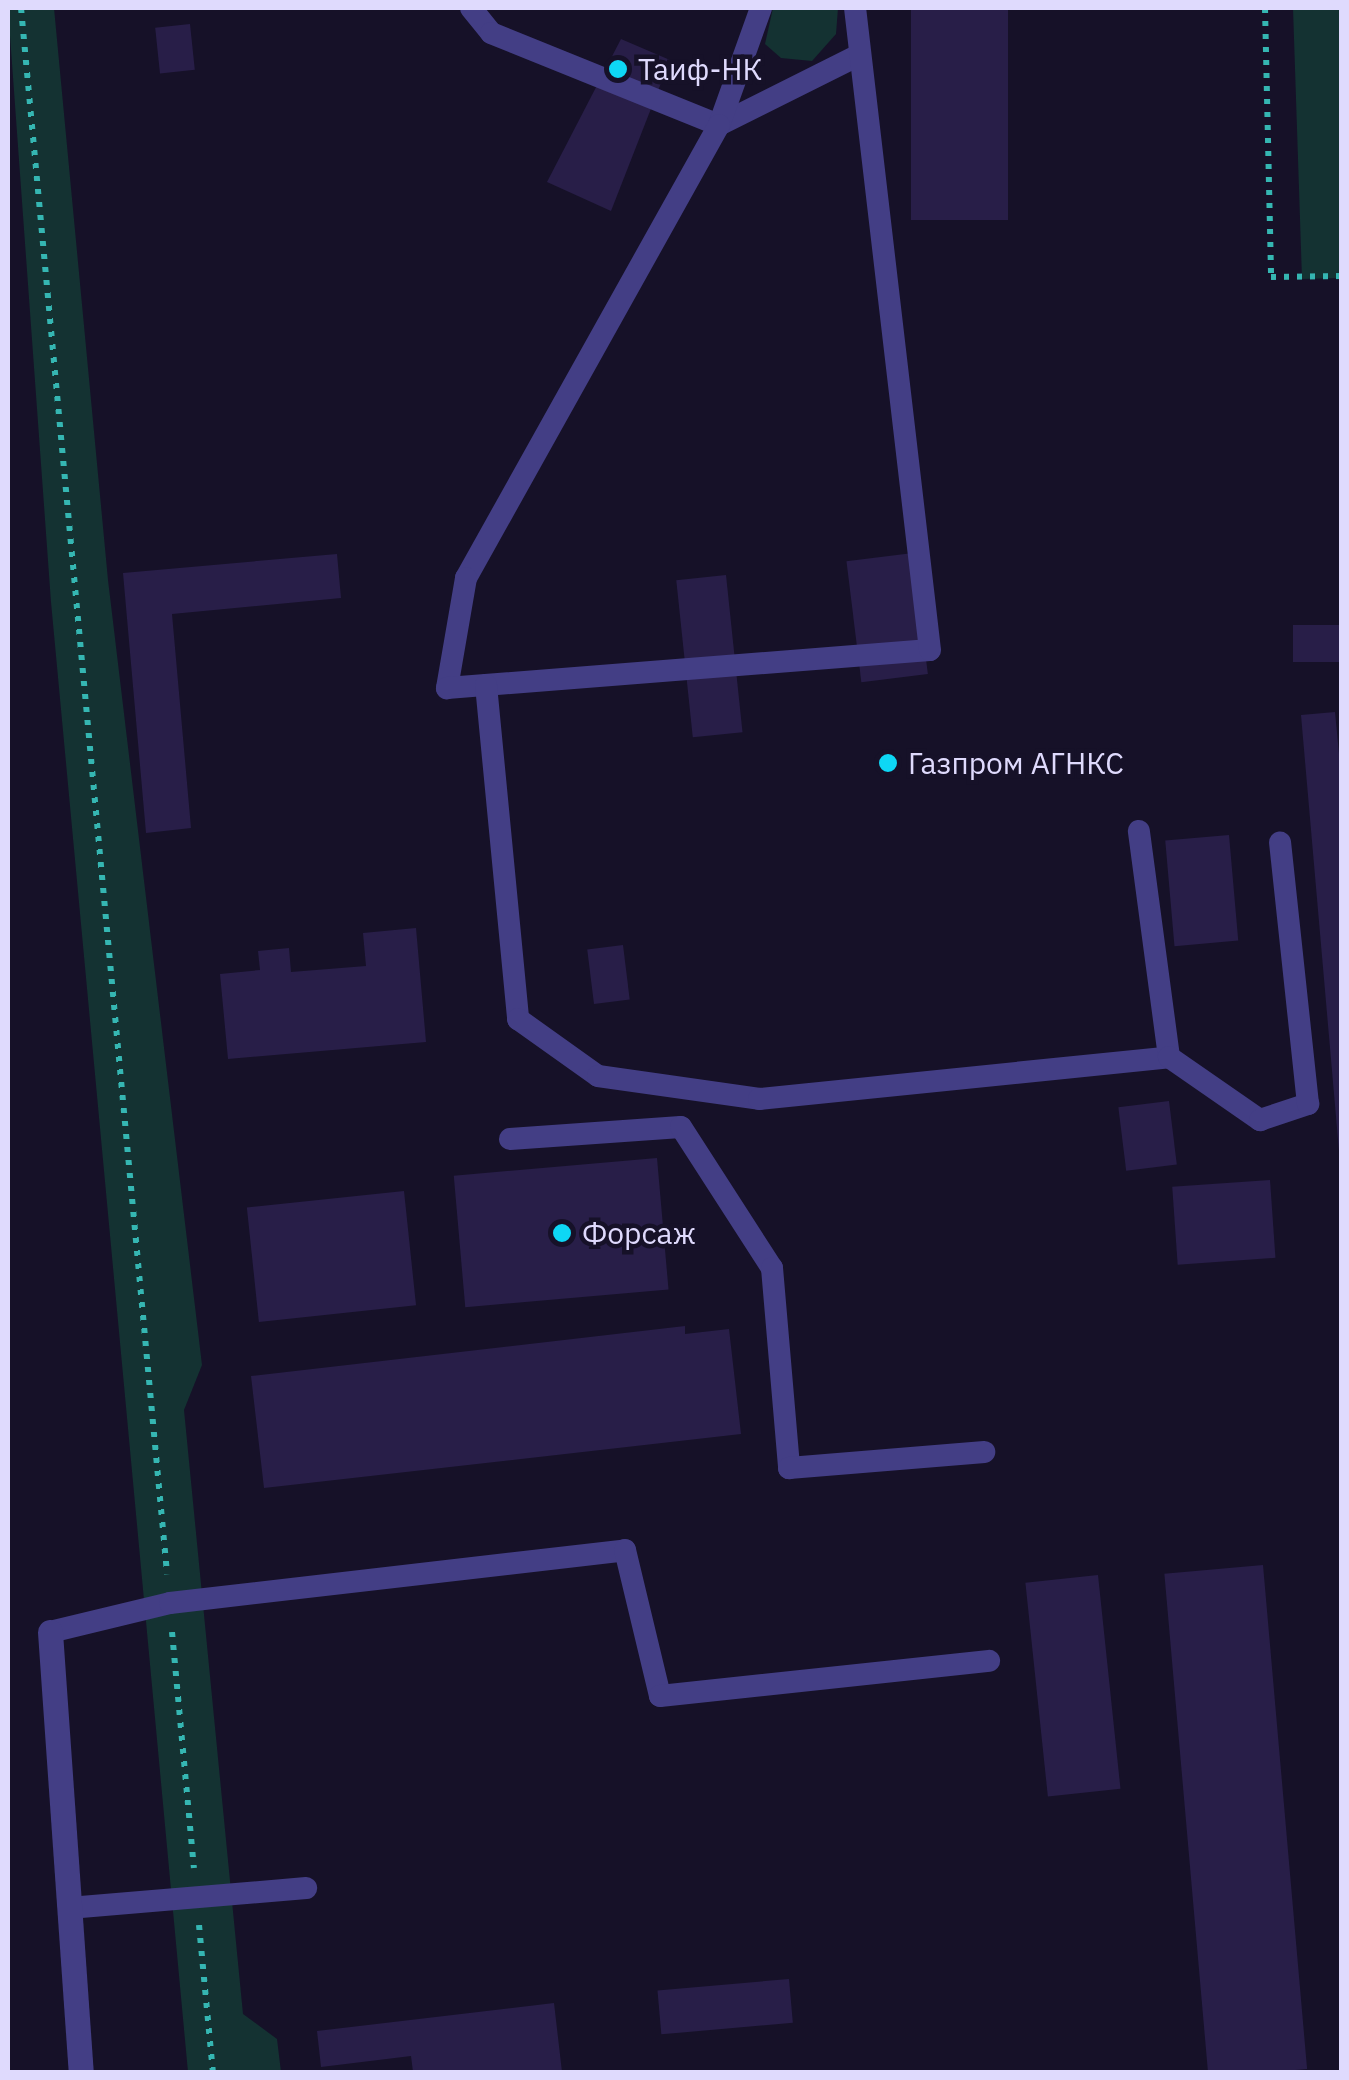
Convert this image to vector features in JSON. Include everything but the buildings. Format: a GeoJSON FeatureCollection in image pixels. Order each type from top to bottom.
{"type":"FeatureCollection","features":[{"type":"Feature","properties":{"kind":"street"},"geometry":{"type":"LineString","coordinates":[[50,1632],[80,2072]]}},
{"type":"Feature","properties":{"kind":"lane"},"geometry":{"type":"LineString","coordinates":[[471,8],[491,34],[718,125],[857,56]]}},
{"type":"Feature","properties":{"kind":"lane"},"geometry":{"type":"LineString","coordinates":[[761,8],[718,125],[466,578],[447,688],[930,650],[857,56],[855,8]]}},
{"type":"Feature","properties":{"kind":"lane"},"geometry":{"type":"LineString","coordinates":[[486,684],[518,1019],[598,1076],[759,1099],[1169,1058],[1260,1120],[1308,1104],[1280,842]]}},
{"type":"Feature","properties":{"kind":"lane"},"geometry":{"type":"LineString","coordinates":[[1138,831],[1169,1058]]}},
{"type":"Feature","properties":{"kind":"lane"},"geometry":{"type":"LineString","coordinates":[[510,1139],[680,1127],[772,1268],[789,1468],[984,1452]]}},
{"type":"Feature","properties":{"kind":"lane"},"geometry":{"type":"LineString","coordinates":[[50,1632],[170,1603],[625,1550],[660,1696],[989,1661]]}},
{"type":"Feature","properties":{"kind":"lane"},"geometry":{"type":"LineString","coordinates":[[69,1908],[306,1888]]}},
{"type":"Feature","properties":{"kind":"path"},"geometry":{"type":"LineString","coordinates":[[21,8],[213,2072]]}},
{"type":"Feature","properties":{"kind":"path"},"geometry":{"type":"LineString","coordinates":[[1264,8],[1271,277],[1342,276]]}},
{"type":"Feature","properties":{"kind":"green space"},"geometry":{"type":"Polygon","coordinates":[[[8,8],[54,8],[108,580],[202,1365],[184,1410],[243,2014],[277,2039],[281,2072],[188,2072],[51,602],[8,8]]]}},
{"type":"Feature","properties":{"kind":"green space"},"geometry":{"type":"Polygon","coordinates":[[[773,8],[838,8],[836,34],[812,61],[781,58],[765,44],[773,8]]]}},
{"type":"Feature","properties":{"kind":"green space"},"geometry":{"type":"Polygon","coordinates":[[[1293,8],[1341,8],[1341,278],[1302,279],[1293,8]]]}},
{"type":"Feature","properties":{"kind":"place","name":"Таиф-НК"},"geometry":{"type":"Point","coordinates":[618,69]}},
{"type":"Feature","properties":{"kind":"place","name":"Газпром АГНКС"},"geometry":{"type":"Point","coordinates":[888,763]}},
{"type":"Feature","properties":{"kind":"place","name":"Форсаж"},"geometry":{"type":"Point","coordinates":[562,1233]}}]}
